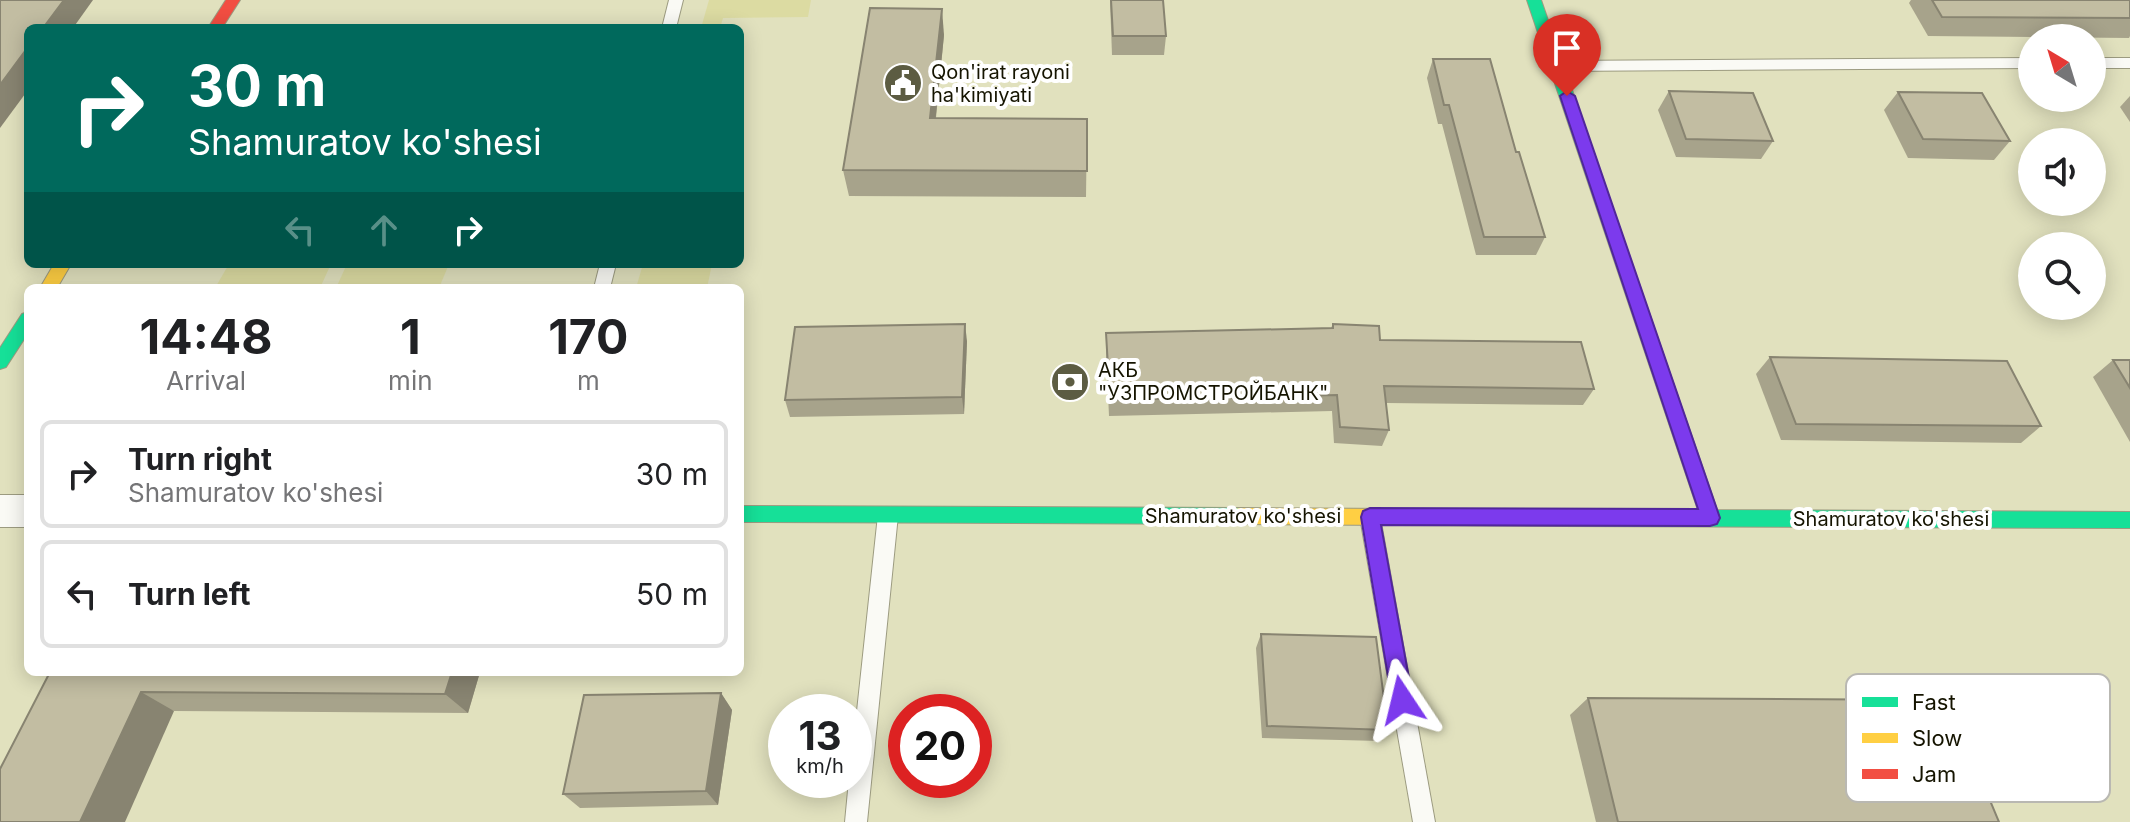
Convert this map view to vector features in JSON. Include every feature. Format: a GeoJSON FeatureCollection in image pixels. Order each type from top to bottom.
{"type":"FeatureCollection","features":[{"type":"Feature","properties":{"kind":"street"},"geometry":{"type":"LineString","coordinates":[[218,24],[233,0]]}},
{"type":"Feature","properties":{"kind":"street"},"geometry":{"type":"LineString","coordinates":[[1534,0],[1710,518]]}},
{"type":"Feature","properties":{"kind":"street"},"geometry":{"type":"LineString","coordinates":[[0,362],[24,325]]}},
{"type":"Feature","properties":{"kind":"street"},"geometry":{"type":"LineString","coordinates":[[0,511],[24,511]]}},
{"type":"Feature","properties":{"kind":"street","name":"Shamuratov ko'shesi"},"geometry":{"type":"LineString","coordinates":[[744,514],[2130,520]]}},
{"type":"Feature","properties":{"kind":"lane"},"geometry":{"type":"LineString","coordinates":[[670,24],[676,0]]}},
{"type":"Feature","properties":{"kind":"lane"},"geometry":{"type":"LineString","coordinates":[[1557,66],[2018,63]]}},
{"type":"Feature","properties":{"kind":"lane"},"geometry":{"type":"LineString","coordinates":[[2106,63],[2130,63]]}},
{"type":"Feature","properties":{"kind":"lane"},"geometry":{"type":"LineString","coordinates":[[856,822],[888,515]]}},
{"type":"Feature","properties":{"kind":"lane"},"geometry":{"type":"LineString","coordinates":[[1370,517],[1424,822]]}},
{"type":"Feature","properties":{"kind":"shaded area"},"geometry":{"type":"Polygon","coordinates":[[[709,0],[811,0],[808,17],[723,18],[721,24],[702,24],[709,0]]]}},
{"type":"Feature","properties":{"kind":"shaded area"},"geometry":{"type":"Polygon","coordinates":[[[227,268],[329,268],[322,284],[217,284],[227,268]]]}},
{"type":"Feature","properties":{"kind":"shaded area"},"geometry":{"type":"Polygon","coordinates":[[[345,268],[447,268],[441,284],[338,284],[345,268]]]}},
{"type":"Feature","properties":{"kind":"shaded area"},"geometry":{"type":"Polygon","coordinates":[[[642,268],[711,268],[708,284],[637,284],[642,268]]]}},
{"type":"Feature","properties":{"kind":"building"},"geometry":{"type":"Polygon","coordinates":[[[0,0],[64,0],[46,24],[24,24],[24,52],[0,85],[0,0]]]}},
{"type":"Feature","properties":{"kind":"building"},"geometry":{"type":"Polygon","coordinates":[[[1111,0],[1163,0],[1166,36],[1113,36],[1111,0]]]}},
{"type":"Feature","properties":{"kind":"building"},"geometry":{"type":"Polygon","coordinates":[[[1932,0],[2130,0],[2130,18],[1942,17],[1932,0]]]}},
{"type":"Feature","properties":{"kind":"building","name":"Qon'irat rayoni ha'kimiyati"},"geometry":{"type":"Polygon","coordinates":[[[870,8],[942,9],[930,118],[1087,119],[1087,171],[843,170],[870,8]]]}},
{"type":"Feature","properties":{"kind":"building"},"geometry":{"type":"Polygon","coordinates":[[[1433,59],[1490,59],[1516,152],[1519,152],[1545,237],[1484,237],[1449,105],[1444,105],[1433,59]]]}},
{"type":"Feature","properties":{"kind":"building"},"geometry":{"type":"Polygon","coordinates":[[[1669,91],[1753,93],[1773,141],[1686,139],[1669,91]]]}},
{"type":"Feature","properties":{"kind":"building"},"geometry":{"type":"Polygon","coordinates":[[[1898,92],[1982,93],[2010,141],[1923,139],[1898,92]]]}},
{"type":"Feature","properties":{"kind":"building"},"geometry":{"type":"Polygon","coordinates":[[[965,324],[962,397],[785,400],[795,327],[965,324]]]}},
{"type":"Feature","properties":{"kind":"building"},"geometry":{"type":"Polygon","coordinates":[[[1333,324],[1379,326],[1380,340],[1581,342],[1594,389],[1384,386],[1389,430],[1340,427],[1337,395],[1110,400],[1106,333],[1333,328],[1333,324]]]}},
{"type":"Feature","properties":{"kind":"building"},"geometry":{"type":"Polygon","coordinates":[[[1770,357],[2007,361],[2041,426],[1796,424],[1770,357]]]}},
{"type":"Feature","properties":{"kind":"building"},"geometry":{"type":"Polygon","coordinates":[[[2113,360],[2130,360],[2130,388],[2113,360]]]}},
{"type":"Feature","properties":{"kind":"building"},"geometry":{"type":"Polygon","coordinates":[[[1261,634],[1376,637],[1388,730],[1267,726],[1261,634]]]}},
{"type":"Feature","properties":{"kind":"building"},"geometry":{"type":"Polygon","coordinates":[[[48,676],[451,676],[445,694],[141,692],[80,822],[0,822],[0,769],[48,676]]]}},
{"type":"Feature","properties":{"kind":"building"},"geometry":{"type":"Polygon","coordinates":[[[721,693],[706,791],[563,794],[584,695],[721,693]]]}},
{"type":"Feature","properties":{"kind":"building"},"geometry":{"type":"Polygon","coordinates":[[[1588,698],[1846,699],[1846,802],[1991,802],[1999,822],[1618,822],[1588,698]]]}},
{"type":"Feature","properties":{"kind":"traffic: fast"},"geometry":{"type":"LineString","coordinates":[[1534,0],[1710,518]]}},
{"type":"Feature","properties":{"kind":"traffic: fast"},"geometry":{"type":"LineString","coordinates":[[0,362],[24,325]]}},
{"type":"Feature","properties":{"kind":"traffic: fast"},"geometry":{"type":"LineString","coordinates":[[744,514],[1239,516]]}},
{"type":"Feature","properties":{"kind":"traffic: fast"},"geometry":{"type":"LineString","coordinates":[[1560,518],[2130,520]]}},
{"type":"Feature","properties":{"kind":"traffic: slow"},"geometry":{"type":"LineString","coordinates":[[50,284],[60,268]]}},
{"type":"Feature","properties":{"kind":"traffic: slow"},"geometry":{"type":"LineString","coordinates":[[1239,516],[1560,518]]}},
{"type":"Feature","properties":{"kind":"traffic: jam"},"geometry":{"type":"LineString","coordinates":[[218,24],[233,0]]}},
{"type":"Feature","properties":{"kind":"place","name":"Qon'irat rayoni ha'kimiyati"},"geometry":{"type":"Point","coordinates":[903,83]}},
{"type":"Feature","properties":{"kind":"place","name":"АКБ \"УЗПРОМСТРОЙБАНК\""},"geometry":{"type":"Point","coordinates":[1070,382]}},
{"type":"Feature","properties":{"kind":"route"},"geometry":{"type":"LineString","coordinates":[[1402,700],[1370,517],[1710,518],[1567,96]]}}]}
